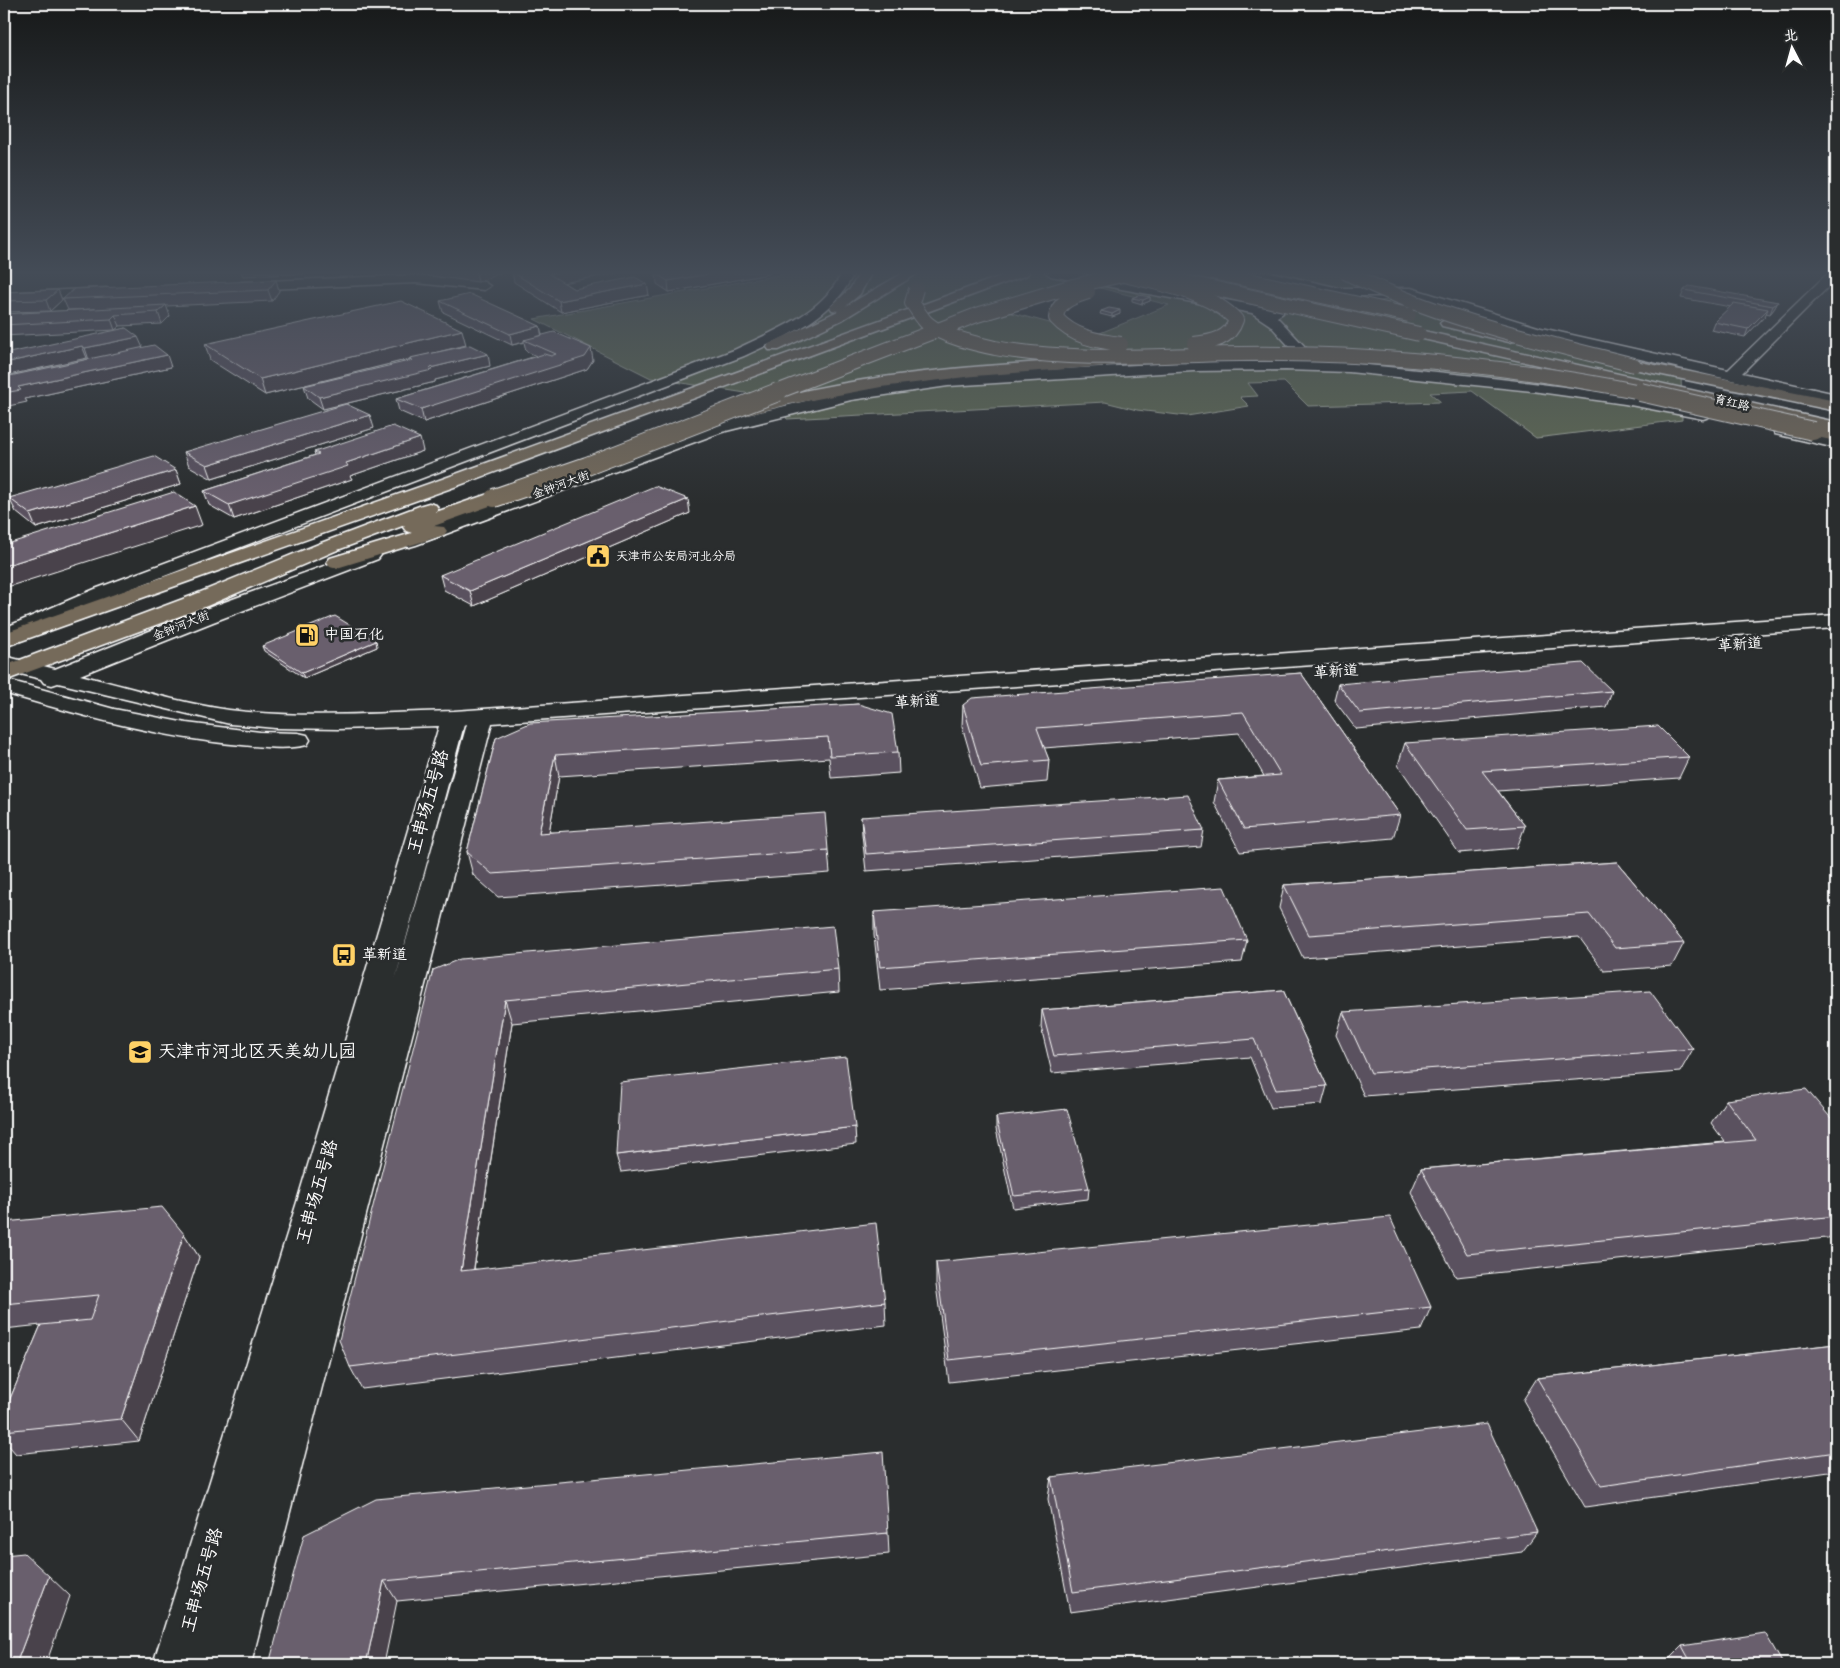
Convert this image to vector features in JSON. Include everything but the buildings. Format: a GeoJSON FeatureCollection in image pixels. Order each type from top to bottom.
{"type":"FeatureCollection","features":[{"type":"Feature","properties":{"kind":"main road"},"geometry":{"type":"LineString","coordinates":[[129,595],[431,476],[721,369],[765,350]]}},
{"type":"Feature","properties":{"kind":"main road"},"geometry":{"type":"LineString","coordinates":[[4,638],[451,482],[812,350]]}},
{"type":"Feature","properties":{"kind":"main road"},"geometry":{"type":"LineString","coordinates":[[667,419],[850,350]]}},
{"type":"Feature","properties":{"kind":"main road"},"geometry":{"type":"LineString","coordinates":[[199,601],[587,466],[889,350]]}},
{"type":"Feature","properties":{"kind":"main road"},"geometry":{"type":"LineString","coordinates":[[1019,350],[1067,355],[1270,353],[1394,358],[1475,365],[1620,388],[1836,436]]}},
{"type":"Feature","properties":{"kind":"main road","name":"育红路"},"geometry":{"type":"LineString","coordinates":[[1490,350],[1836,427]]}},
{"type":"Feature","properties":{"kind":"main road","name":"育红路"},"geometry":{"type":"LineString","coordinates":[[1534,350],[1836,416]]}},
{"type":"Feature","properties":{"kind":"main road"},"geometry":{"type":"LineString","coordinates":[[1565,350],[1836,406]]}},
{"type":"Feature","properties":{"kind":"main road"},"geometry":{"type":"LineString","coordinates":[[1578,350],[1634,365]]}},
{"type":"Feature","properties":{"kind":"main road"},"geometry":{"type":"LineString","coordinates":[[665,436],[762,405],[875,382],[979,371],[1231,357],[1351,360],[1416,365],[1535,379],[1676,401]]}},
{"type":"Feature","properties":{"kind":"main road","name":"金钟河大街"},"geometry":{"type":"LineString","coordinates":[[9,680],[328,547],[547,464]]}},
{"type":"Feature","properties":{"kind":"main road"},"geometry":{"type":"LineString","coordinates":[[199,601],[260,585],[438,530]]}},
{"type":"Feature","properties":{"kind":"street"},"geometry":{"type":"LineString","coordinates":[[4,638],[102,593],[268,532],[744,350]]}},
{"type":"Feature","properties":{"kind":"street","name":"育红路"},"geometry":{"type":"LineString","coordinates":[[1301,350],[1310,357],[1323,363],[1347,368]]}},
{"type":"Feature","properties":{"kind":"street"},"geometry":{"type":"LineString","coordinates":[[1309,350],[1311,353],[1310,357]]}},
{"type":"Feature","properties":{"kind":"street","name":"育红路"},"geometry":{"type":"LineString","coordinates":[[1619,350],[1836,399]]}},
{"type":"Feature","properties":{"kind":"street"},"geometry":{"type":"LineString","coordinates":[[1731,376],[1757,350]]}},
{"type":"Feature","properties":{"kind":"street","name":"育红路"},"geometry":{"type":"LineString","coordinates":[[1286,365],[1306,360],[1310,357]]}},
{"type":"Feature","properties":{"kind":"street","name":"育红路"},"geometry":{"type":"LineString","coordinates":[[1141,369],[1286,365],[1466,378],[1579,392],[1712,415],[1836,443]]}},
{"type":"Feature","properties":{"kind":"street","name":"金钟河大街"},"geometry":{"type":"LineString","coordinates":[[56,677],[205,616],[716,428],[802,405],[880,390],[940,382],[1141,369]]}},
{"type":"Feature","properties":{"kind":"street","name":"革新道"},"geometry":{"type":"LineString","coordinates":[[9,680],[131,721],[224,737],[287,740],[1836,622]]}},
{"type":"Feature","properties":{"kind":"street","name":"革新道"},"geometry":{"type":"LineString","coordinates":[[9,680],[56,677],[230,717],[275,721],[465,726],[1836,638]]}},
{"type":"Feature","properties":{"kind":"street","name":"王串场五号路"},"geometry":{"type":"LineString","coordinates":[[178,1664],[316,1202],[465,726]]}},
{"type":"Feature","properties":{"kind":"street","name":"王串场五号路"},"geometry":{"type":"LineString","coordinates":[[226,1664],[465,726]]}},
{"type":"Feature","properties":{"kind":"green space"},"geometry":{"type":"Polygon","coordinates":[[[595,350],[1588,350],[1681,372],[1682,420],[1536,438],[1472,391],[1430,393],[1441,402],[1308,406],[1284,382],[1248,383],[1258,396],[1240,397],[1249,406],[1187,416],[1137,410],[1105,402],[787,419],[777,398],[651,378],[595,350]]]}},
{"type":"Feature","properties":{"kind":"place","name":"天津市公安局河北分局"},"geometry":{"type":"Point","coordinates":[598,556]}},
{"type":"Feature","properties":{"kind":"place","name":"中国石化"},"geometry":{"type":"Point","coordinates":[307,635]}},
{"type":"Feature","properties":{"kind":"place","name":"革新道"},"geometry":{"type":"Point","coordinates":[344,955]}},
{"type":"Feature","properties":{"kind":"place","name":"天津市河北区天美幼儿园"},"geometry":{"type":"Point","coordinates":[140,1052]}}]}
